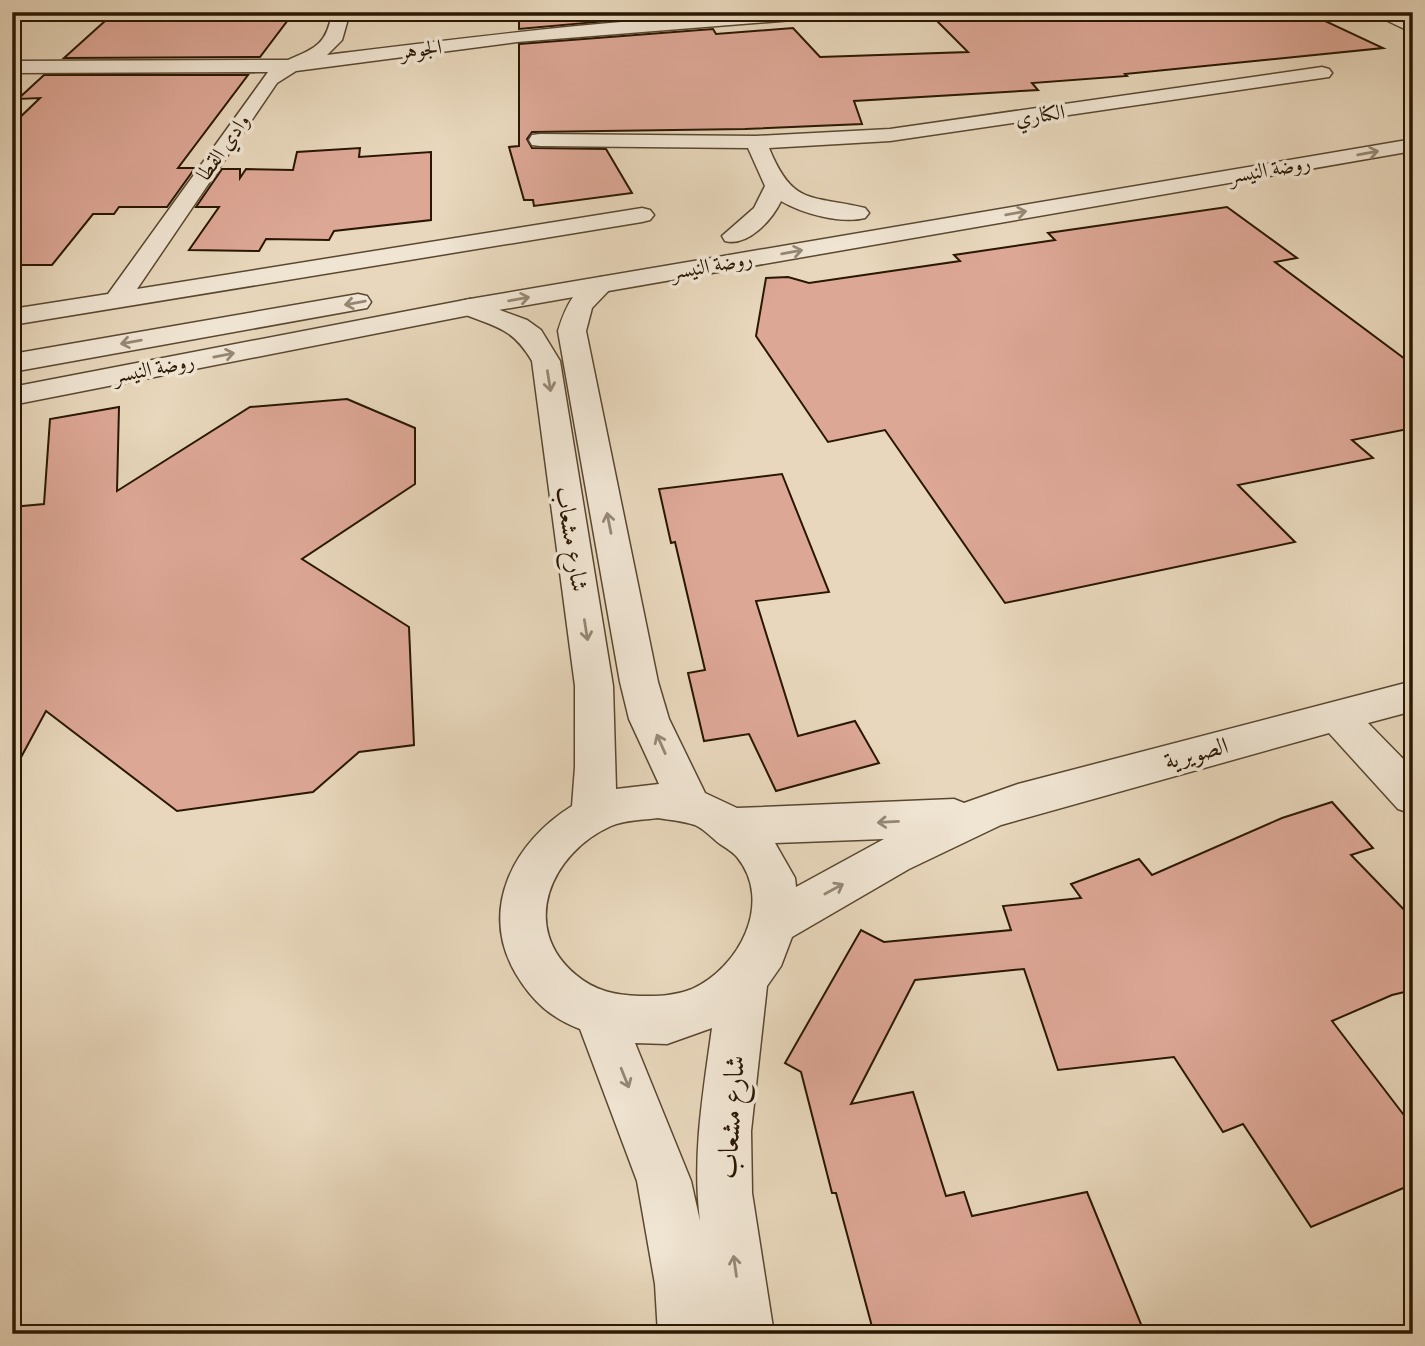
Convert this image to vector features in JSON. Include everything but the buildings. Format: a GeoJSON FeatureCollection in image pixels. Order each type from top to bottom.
{"type":"FeatureCollection","features":[{"type":"Feature","properties":{"kind":"street","name":"وادي القطا"},"geometry":{"type":"LineString","coordinates":[[115,302],[270,79],[289,66],[333,44],[341,12]]}},
{"type":"Feature","properties":{"kind":"street","name":"الجوهر"},"geometry":{"type":"LineString","coordinates":[[12,67],[289,66],[517,37],[830,12]]}},
{"type":"Feature","properties":{"kind":"street"},"geometry":{"type":"LineString","coordinates":[[1377,12],[1413,28]]}},
{"type":"Feature","properties":{"kind":"street","name":"الكناري"},"geometry":{"type":"LineString","coordinates":[[540,140],[756,142],[939,130],[1322,73]]}},
{"type":"Feature","properties":{"kind":"street","name":"روضة النيسر"},"geometry":{"type":"LineString","coordinates":[[1264,147],[1413,122]]}},
{"type":"Feature","properties":{"kind":"street"},"geometry":{"type":"LineString","coordinates":[[756,142],[777,186],[809,204],[858,213]]}},
{"type":"Feature","properties":{"kind":"street","name":"روضة النيسر"},"geometry":{"type":"LineString","coordinates":[[12,396],[470,307],[1413,145]]}},
{"type":"Feature","properties":{"kind":"street"},"geometry":{"type":"LineString","coordinates":[[734,236],[764,212],[777,186]]}},
{"type":"Feature","properties":{"kind":"street","name":"روضة النيسر"},"geometry":{"type":"LineString","coordinates":[[707,241],[884,209]]}},
{"type":"Feature","properties":{"kind":"street"},"geometry":{"type":"LineString","coordinates":[[12,317],[642,215]]}},
{"type":"Feature","properties":{"kind":"street","name":"شارع مشعاب"},"geometry":{"type":"LineString","coordinates":[[601,285],[579,305],[572,331],[639,682],[649,719],[690,806]]}},
{"type":"Feature","properties":{"kind":"street","name":"روضة النيسر"},"geometry":{"type":"LineString","coordinates":[[12,363],[380,298]]}},
{"type":"Feature","properties":{"kind":"street","name":"شارع مشعاب"},"geometry":{"type":"LineString","coordinates":[[470,307],[517,327],[531,336],[546,361],[594,686],[596,767],[593,815]]}},
{"type":"Feature","properties":{"kind":"street","name":"الصويرية"},"geometry":{"type":"LineString","coordinates":[[775,923],[879,864],[981,814],[1018,801],[1413,696]]}},
{"type":"Feature","properties":{"kind":"street"},"geometry":{"type":"LineString","coordinates":[[1337,716],[1413,797]]}},
{"type":"Feature","properties":{"kind":"street"},"geometry":{"type":"LineString","coordinates":[[658,801],[690,806],[713,814],[733,826],[760,853],[774,886],[775,923],[764,954],[743,982],[714,1005],[677,1018],[638,1022],[599,1015],[567,999],[542,974],[527,946],[522,914],[528,883],[542,855],[565,832],[593,815],[624,804],[658,801]]}},
{"type":"Feature","properties":{"kind":"street","name":"الصويرية"},"geometry":{"type":"LineString","coordinates":[[733,826],[859,824],[981,814]]}},
{"type":"Feature","properties":{"kind":"street","name":"شارع مشعاب"},"geometry":{"type":"LineString","coordinates":[[743,982],[724,1131],[724,1193],[744,1334]]}},
{"type":"Feature","properties":{"kind":"street"},"geometry":{"type":"LineString","coordinates":[[599,1015],[664,1181],[684,1284],[688,1334]]}}]}
